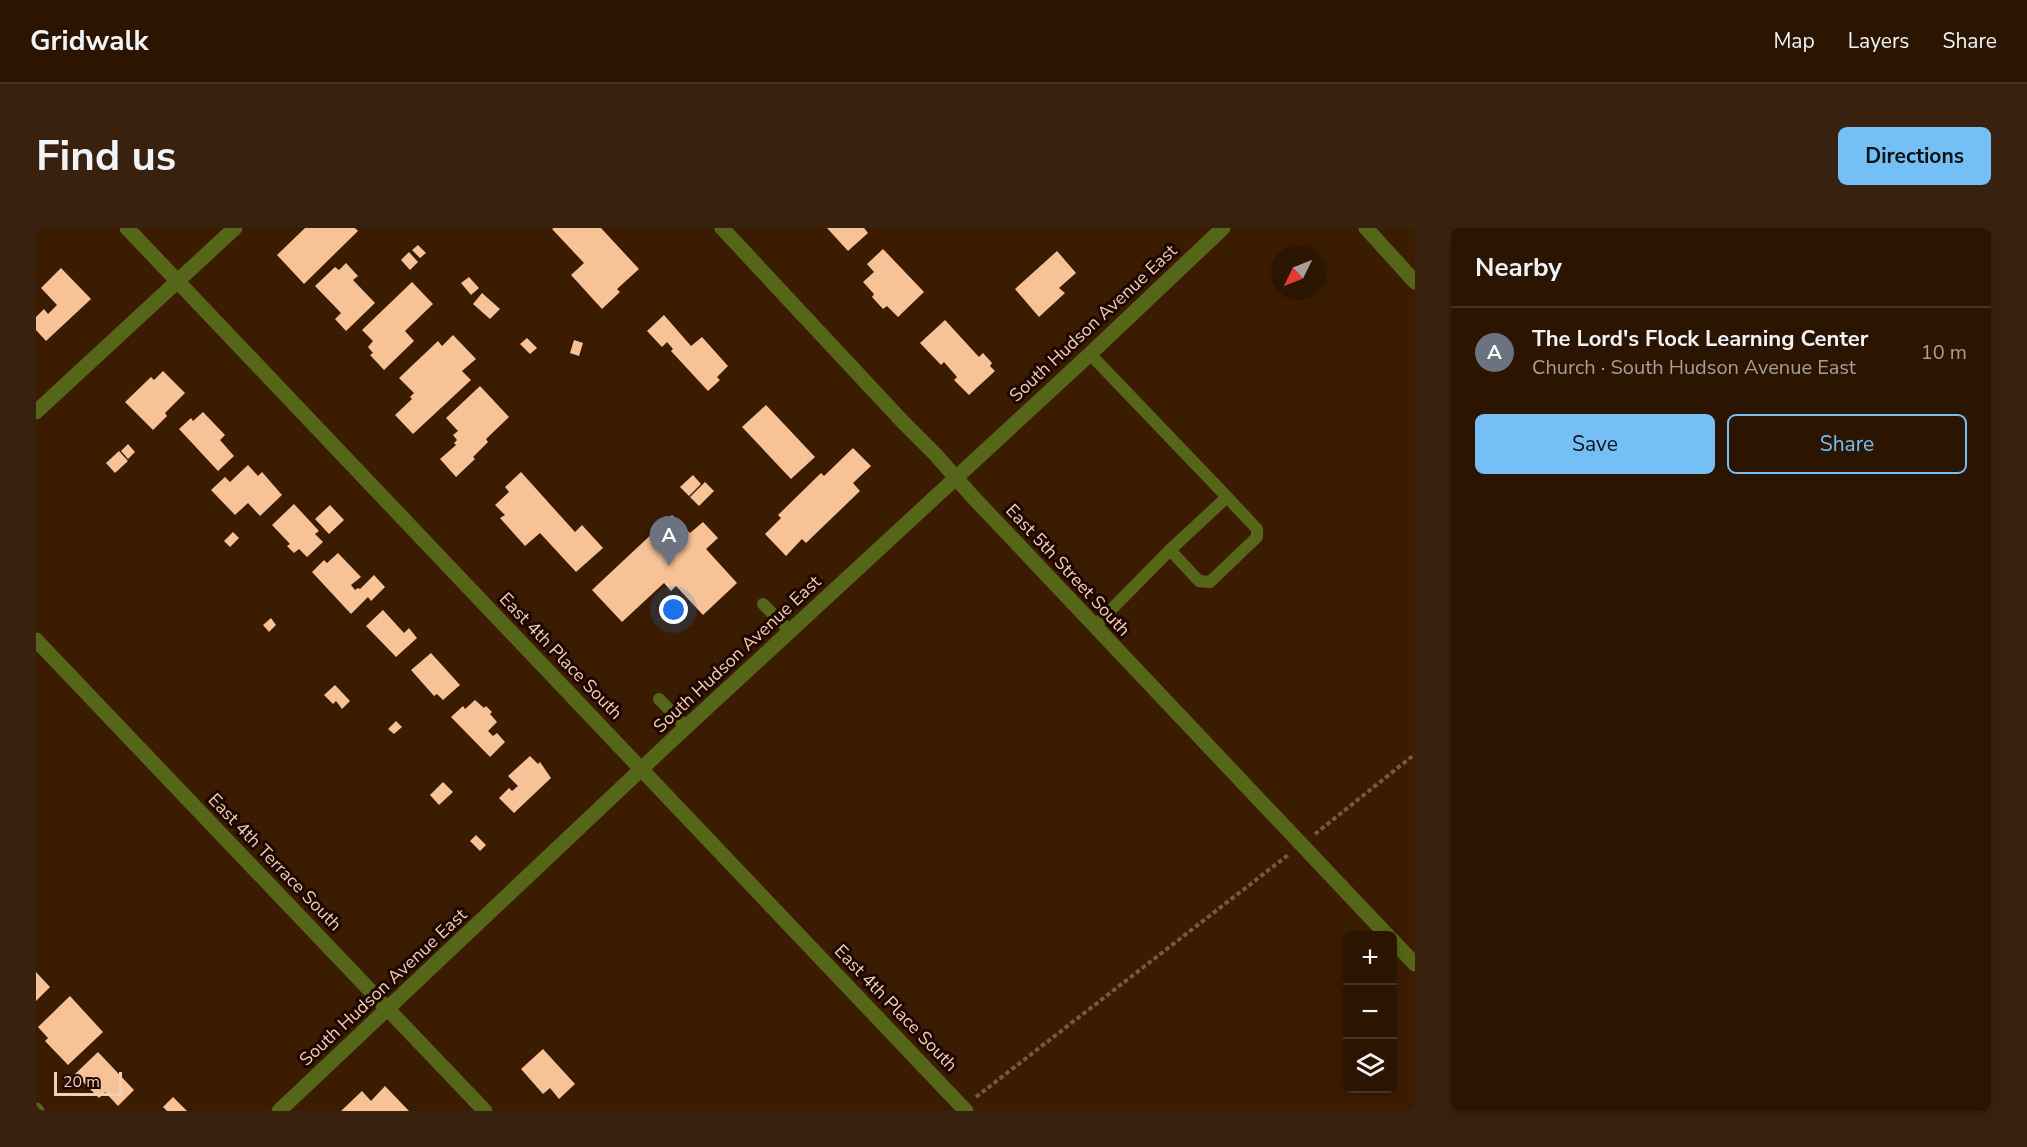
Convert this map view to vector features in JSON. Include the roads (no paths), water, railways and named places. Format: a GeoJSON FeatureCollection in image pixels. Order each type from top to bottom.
{"type":"FeatureCollection","features":[{"type":"Feature","properties":{"kind":"street","name":"East 4th Place South"},"geometry":{"type":"LineString","coordinates":[[127,228],[965,1109]]}},
{"type":"Feature","properties":{"kind":"street"},"geometry":{"type":"LineString","coordinates":[[36,412],[235,228]]}},
{"type":"Feature","properties":{"kind":"street","name":"East 5th Street South"},"geometry":{"type":"LineString","coordinates":[[722,228],[1383,931]]}},
{"type":"Feature","properties":{"kind":"street","name":"South Hudson Avenue East"},"geometry":{"type":"LineString","coordinates":[[279,1111],[641,769],[1223,228]]}},
{"type":"Feature","properties":{"kind":"street"},"geometry":{"type":"LineString","coordinates":[[1366,228],[1415,282]]}},
{"type":"Feature","properties":{"kind":"street","name":"East 4th Terrace South"},"geometry":{"type":"LineString","coordinates":[[36,640],[485,1111]]}},
{"type":"Feature","properties":{"kind":"street"},"geometry":{"type":"LineString","coordinates":[[1397,945],[1415,964]]}},
{"type":"Feature","properties":{"kind":"lane"},"geometry":{"type":"LineString","coordinates":[[1090,354],[1257,529],[1257,537],[1210,582],[1199,581],[1170,550]]}},
{"type":"Feature","properties":{"kind":"lane"},"geometry":{"type":"LineString","coordinates":[[1095,626],[1170,550],[1227,497]]}},
{"type":"Feature","properties":{"kind":"lane"},"geometry":{"type":"LineString","coordinates":[[763,604],[790,631]]}},
{"type":"Feature","properties":{"kind":"lane"},"geometry":{"type":"LineString","coordinates":[[659,699],[686,727]]}},
{"type":"Feature","properties":{"kind":"place","name":"The Lord's Flock Learning Center"},"geometry":{"type":"Point","coordinates":[669,566]}}]}
